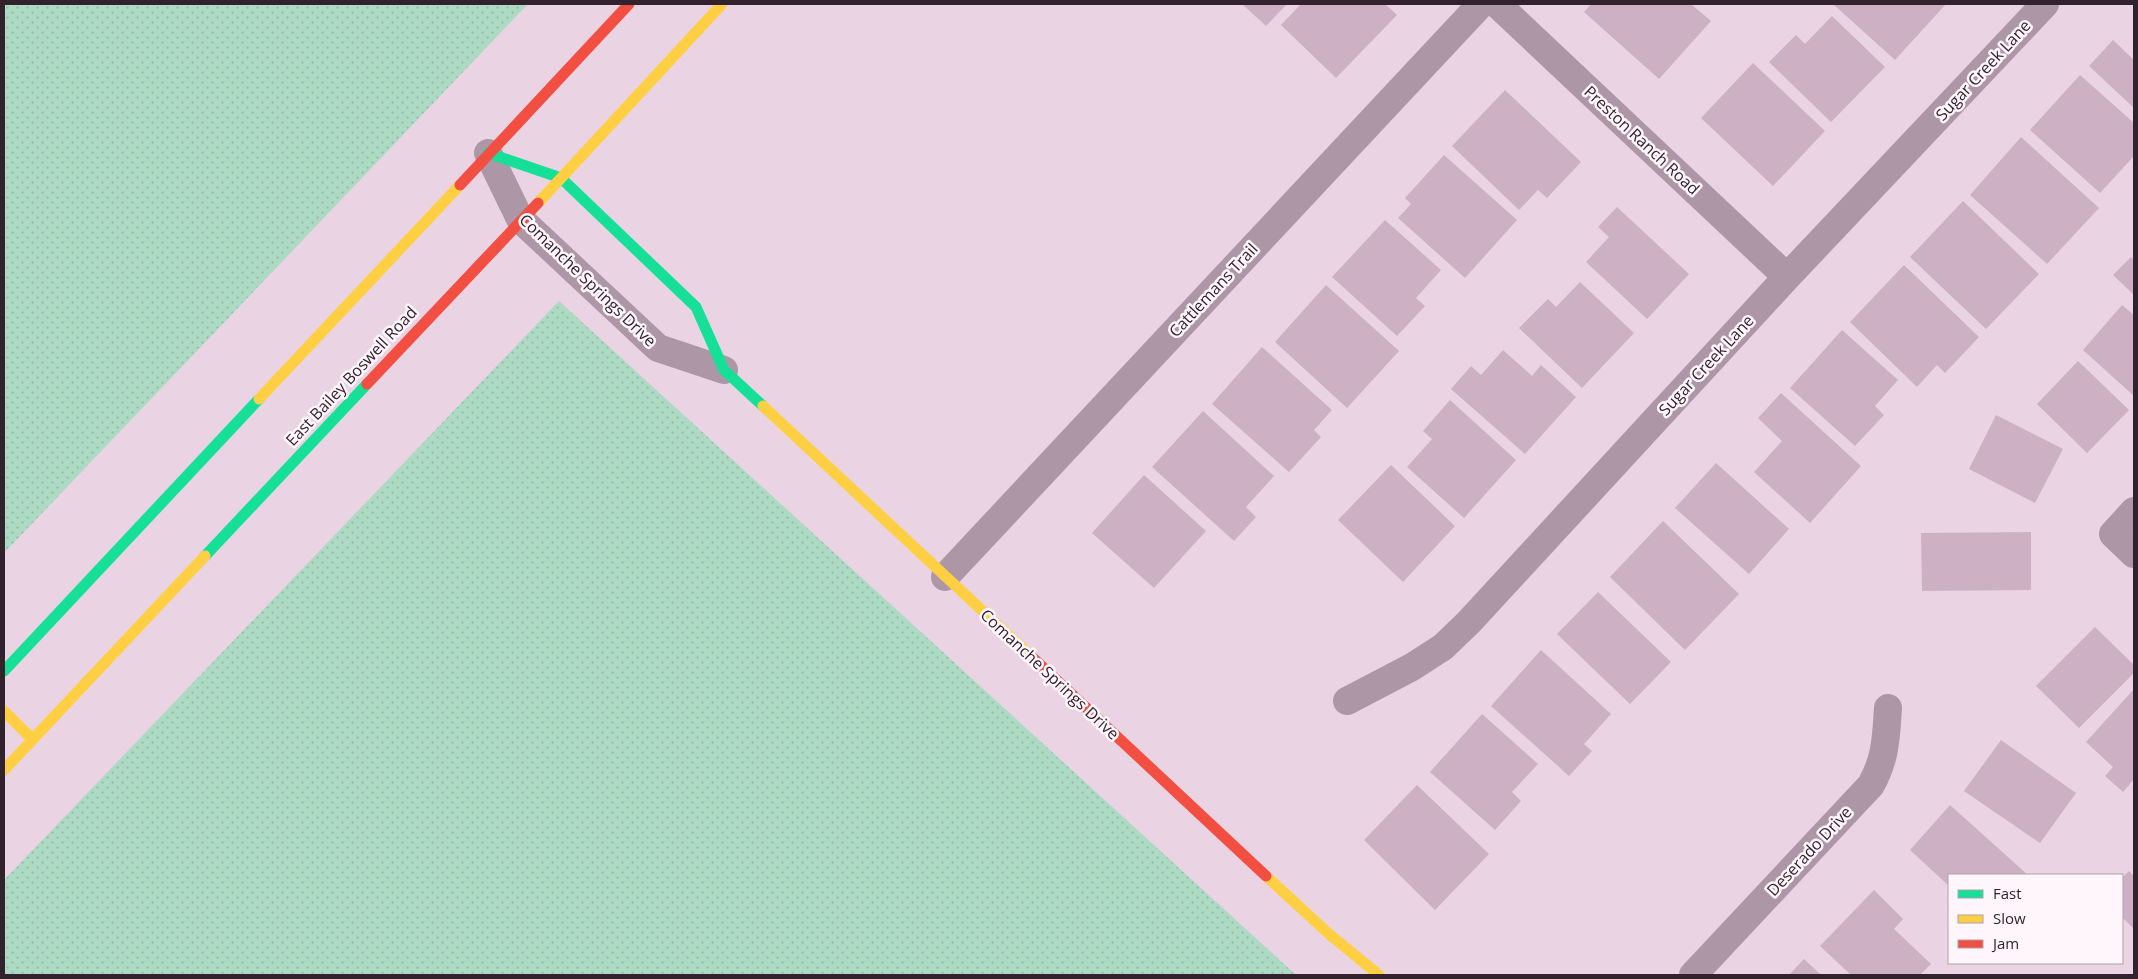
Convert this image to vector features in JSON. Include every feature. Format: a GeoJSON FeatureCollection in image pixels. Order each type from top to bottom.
{"type":"FeatureCollection","features":[{"type":"Feature","properties":{"kind":"main road"},"geometry":{"type":"LineString","coordinates":[[4,671],[629,4]]}},
{"type":"Feature","properties":{"kind":"main road","name":"East Bailey Boswell Road"},"geometry":{"type":"LineString","coordinates":[[4,770],[520,219],[561,178],[722,4]]}},
{"type":"Feature","properties":{"kind":"main road","name":"Comanche Springs Drive"},"geometry":{"type":"LineString","coordinates":[[488,153],[561,178],[696,307],[724,370],[1329,934],[1379,975]]}},
{"type":"Feature","properties":{"kind":"main road"},"geometry":{"type":"LineString","coordinates":[[4,711],[32,739]]}},
{"type":"Feature","properties":{"kind":"street","name":"Cattlemans Trail"},"geometry":{"type":"LineString","coordinates":[[944,577],[1481,4]]}},
{"type":"Feature","properties":{"kind":"street","name":"Preston Ranch Road"},"geometry":{"type":"LineString","coordinates":[[1497,4],[1787,277]]}},
{"type":"Feature","properties":{"kind":"street","name":"Sugar Creek Lane"},"geometry":{"type":"LineString","coordinates":[[1347,701],[1443,647],[1469,622],[1787,277],[2045,4]]}},
{"type":"Feature","properties":{"kind":"street","name":"Comanche Springs Drive"},"geometry":{"type":"LineString","coordinates":[[488,153],[520,219],[658,348],[724,370]]}},
{"type":"Feature","properties":{"kind":"street"},"geometry":{"type":"LineString","coordinates":[[2134,511],[2113,534],[2134,554]]}},
{"type":"Feature","properties":{"kind":"street","name":"Deserado Drive"},"geometry":{"type":"LineString","coordinates":[[1693,975],[1871,784],[1880,770],[1886,748],[1888,708]]}},
{"type":"Feature","properties":{"kind":"green space"},"geometry":{"type":"Polygon","coordinates":[[[4,4],[528,4],[4,553],[4,4]]]}},
{"type":"Feature","properties":{"kind":"green space"},"geometry":{"type":"Polygon","coordinates":[[[559,301],[1296,975],[4,975],[4,880],[559,301]]]}},
{"type":"Feature","properties":{"kind":"building"},"geometry":{"type":"Polygon","coordinates":[[[1242,4],[1287,4],[1266,26],[1242,4]]]}},
{"type":"Feature","properties":{"kind":"building"},"geometry":{"type":"Polygon","coordinates":[[[1301,4],[1385,4],[1397,15],[1336,78],[1281,25],[1301,4]]]}},
{"type":"Feature","properties":{"kind":"building"},"geometry":{"type":"Polygon","coordinates":[[[1591,4],[1691,4],[1711,21],[1659,79],[1584,12],[1591,4]]]}},
{"type":"Feature","properties":{"kind":"building"},"geometry":{"type":"Polygon","coordinates":[[[1833,4],[1946,4],[1895,60],[1833,4]]]}},
{"type":"Feature","properties":{"kind":"building"},"geometry":{"type":"Polygon","coordinates":[[[1832,16],[1885,67],[1831,122],[1769,62],[1796,35],[1805,44],[1832,16]]]}},
{"type":"Feature","properties":{"kind":"building"},"geometry":{"type":"Polygon","coordinates":[[[2113,40],[2134,60],[2134,108],[2089,66],[2113,40]]]}},
{"type":"Feature","properties":{"kind":"building"},"geometry":{"type":"Polygon","coordinates":[[[1753,63],[1825,131],[1773,186],[1701,118],[1753,63]]]}},
{"type":"Feature","properties":{"kind":"building"},"geometry":{"type":"Polygon","coordinates":[[[2080,75],[2134,123],[2134,156],[2100,193],[2030,130],[2080,75]]]}},
{"type":"Feature","properties":{"kind":"building"},"geometry":{"type":"Polygon","coordinates":[[[1505,90],[1581,162],[1547,198],[1538,190],[1519,210],[1452,146],[1505,90]]]}},
{"type":"Feature","properties":{"kind":"building"},"geometry":{"type":"Polygon","coordinates":[[[2021,137],[2099,208],[2047,264],[1970,195],[2021,137]]]}},
{"type":"Feature","properties":{"kind":"building"},"geometry":{"type":"Polygon","coordinates":[[[1444,155],[1517,220],[1465,278],[1398,218],[1411,204],[1405,198],[1444,155]]]}},
{"type":"Feature","properties":{"kind":"building"},"geometry":{"type":"Polygon","coordinates":[[[1963,201],[2039,274],[1986,329],[1910,257],[1963,201]]]}},
{"type":"Feature","properties":{"kind":"building"},"geometry":{"type":"Polygon","coordinates":[[[1617,207],[1689,274],[1647,319],[1586,262],[1609,237],[1598,227],[1617,207]]]}},
{"type":"Feature","properties":{"kind":"building"},"geometry":{"type":"Polygon","coordinates":[[[1385,220],[1441,270],[1416,298],[1425,306],[1397,336],[1332,277],[1385,220]]]}},
{"type":"Feature","properties":{"kind":"building"},"geometry":{"type":"Polygon","coordinates":[[[2131,257],[2134,260],[2134,295],[2113,275],[2131,257]]]}},
{"type":"Feature","properties":{"kind":"building"},"geometry":{"type":"Polygon","coordinates":[[[1904,265],[1979,337],[1945,373],[1937,365],[1917,387],[1850,322],[1904,265]]]}},
{"type":"Feature","properties":{"kind":"building"},"geometry":{"type":"Polygon","coordinates":[[[1580,282],[1634,333],[1582,388],[1519,328],[1548,299],[1556,307],[1580,282]]]}},
{"type":"Feature","properties":{"kind":"building"},"geometry":{"type":"Polygon","coordinates":[[[1326,285],[1399,351],[1347,408],[1275,342],[1326,285]]]}},
{"type":"Feature","properties":{"kind":"building"},"geometry":{"type":"Polygon","coordinates":[[[2122,305],[2134,315],[2134,396],[2083,350],[2122,305]]]}},
{"type":"Feature","properties":{"kind":"building"},"geometry":{"type":"Polygon","coordinates":[[[1842,330],[1898,380],[1875,406],[1884,415],[1855,446],[1790,388],[1842,330]]]}},
{"type":"Feature","properties":{"kind":"building"},"geometry":{"type":"Polygon","coordinates":[[[1262,347],[1332,410],[1314,430],[1321,437],[1289,472],[1212,404],[1262,347]]]}},
{"type":"Feature","properties":{"kind":"building"},"geometry":{"type":"Polygon","coordinates":[[[1503,350],[1532,376],[1541,365],[1576,397],[1525,454],[1451,389],[1471,366],[1481,375],[1503,350]]]}},
{"type":"Feature","properties":{"kind":"building"},"geometry":{"type":"Polygon","coordinates":[[[2078,361],[2129,410],[2087,453],[2037,404],[2078,361]]]}},
{"type":"Feature","properties":{"kind":"building"},"geometry":{"type":"Polygon","coordinates":[[[1781,393],[1861,466],[1810,523],[1754,472],[1782,441],[1758,418],[1781,393]]]}},
{"type":"Feature","properties":{"kind":"building"},"geometry":{"type":"Polygon","coordinates":[[[1450,400],[1516,460],[1464,518],[1407,467],[1432,439],[1423,431],[1450,400]]]}},
{"type":"Feature","properties":{"kind":"building"},"geometry":{"type":"Polygon","coordinates":[[[1203,411],[1274,476],[1246,507],[1256,517],[1234,541],[1152,467],[1203,411]]]}},
{"type":"Feature","properties":{"kind":"building"},"geometry":{"type":"Polygon","coordinates":[[[1996,415],[2063,449],[2035,503],[1969,469],[1996,415]]]}},
{"type":"Feature","properties":{"kind":"building"},"geometry":{"type":"Polygon","coordinates":[[[1716,463],[1789,529],[1749,574],[1675,508],[1716,463]]]}},
{"type":"Feature","properties":{"kind":"building"},"geometry":{"type":"Polygon","coordinates":[[[1391,465],[1455,526],[1403,582],[1338,520],[1391,465]]]}},
{"type":"Feature","properties":{"kind":"building"},"geometry":{"type":"Polygon","coordinates":[[[1144,475],[1206,531],[1154,588],[1092,533],[1144,475]]]}},
{"type":"Feature","properties":{"kind":"building"},"geometry":{"type":"Polygon","coordinates":[[[1663,521],[1739,594],[1685,650],[1610,577],[1663,521]]]}},
{"type":"Feature","properties":{"kind":"building"},"geometry":{"type":"Polygon","coordinates":[[[2031,532],[2031,590],[1922,591],[1921,533],[2031,532]]]}},
{"type":"Feature","properties":{"kind":"building"},"geometry":{"type":"Polygon","coordinates":[[[1598,592],[1671,662],[1630,704],[1557,634],[1598,592]]]}},
{"type":"Feature","properties":{"kind":"building"},"geometry":{"type":"Polygon","coordinates":[[[2095,627],[2134,665],[2134,673],[2079,728],[2036,686],[2095,627]]]}},
{"type":"Feature","properties":{"kind":"building"},"geometry":{"type":"Polygon","coordinates":[[[1541,650],[1611,714],[1584,744],[1592,751],[1569,776],[1491,706],[1541,650]]]}},
{"type":"Feature","properties":{"kind":"building"},"geometry":{"type":"Polygon","coordinates":[[[2134,689],[2134,779],[2123,792],[2105,776],[2113,767],[2086,742],[2134,689]]]}},
{"type":"Feature","properties":{"kind":"building"},"geometry":{"type":"Polygon","coordinates":[[[1482,714],[1538,764],[1512,792],[1521,801],[1495,830],[1430,772],[1482,714]]]}},
{"type":"Feature","properties":{"kind":"building"},"geometry":{"type":"Polygon","coordinates":[[[2001,740],[2076,793],[2040,843],[1964,791],[2001,740]]]}},
{"type":"Feature","properties":{"kind":"building"},"geometry":{"type":"Polygon","coordinates":[[[1417,785],[1489,854],[1435,910],[1364,840],[1417,785]]]}},
{"type":"Feature","properties":{"kind":"building"},"geometry":{"type":"Polygon","coordinates":[[[1950,805],[2027,874],[1948,874],[1948,885],[1910,850],[1950,805]]]}},
{"type":"Feature","properties":{"kind":"building"},"geometry":{"type":"Polygon","coordinates":[[[2129,871],[2134,876],[2134,929],[2123,918],[2123,877],[2129,871]]]}},
{"type":"Feature","properties":{"kind":"building"},"geometry":{"type":"Polygon","coordinates":[[[1874,890],[1903,919],[1894,929],[1931,964],[1920,975],[1851,975],[1820,946],[1874,890]]]}},
{"type":"Feature","properties":{"kind":"building"},"geometry":{"type":"Polygon","coordinates":[[[1804,959],[1821,975],[1789,975],[1804,959]]]}},
{"type":"Feature","properties":{"kind":"traffic: fast"},"geometry":{"type":"LineString","coordinates":[[488,153],[561,178],[696,307],[724,370],[763,406]]}},
{"type":"Feature","properties":{"kind":"traffic: fast"},"geometry":{"type":"LineString","coordinates":[[205,556],[367,384]]}},
{"type":"Feature","properties":{"kind":"traffic: fast"},"geometry":{"type":"LineString","coordinates":[[4,671],[259,399]]}},
{"type":"Feature","properties":{"kind":"traffic: slow"},"geometry":{"type":"LineString","coordinates":[[538,203],[722,4]]}},
{"type":"Feature","properties":{"kind":"traffic: slow"},"geometry":{"type":"LineString","coordinates":[[259,399],[460,185]]}},
{"type":"Feature","properties":{"kind":"traffic: slow"},"geometry":{"type":"LineString","coordinates":[[763,406],[1033,658]]}},
{"type":"Feature","properties":{"kind":"traffic: slow"},"geometry":{"type":"LineString","coordinates":[[4,770],[205,556]]}},
{"type":"Feature","properties":{"kind":"traffic: slow"},"geometry":{"type":"LineString","coordinates":[[4,711],[32,739]]}},
{"type":"Feature","properties":{"kind":"traffic: slow"},"geometry":{"type":"LineString","coordinates":[[1266,876],[1329,934],[1379,975]]}},
{"type":"Feature","properties":{"kind":"traffic: jam"},"geometry":{"type":"LineString","coordinates":[[460,185],[629,4]]}},
{"type":"Feature","properties":{"kind":"traffic: jam"},"geometry":{"type":"LineString","coordinates":[[367,384],[538,203]]}},
{"type":"Feature","properties":{"kind":"traffic: jam"},"geometry":{"type":"LineString","coordinates":[[1033,658],[1266,876]]}}]}
